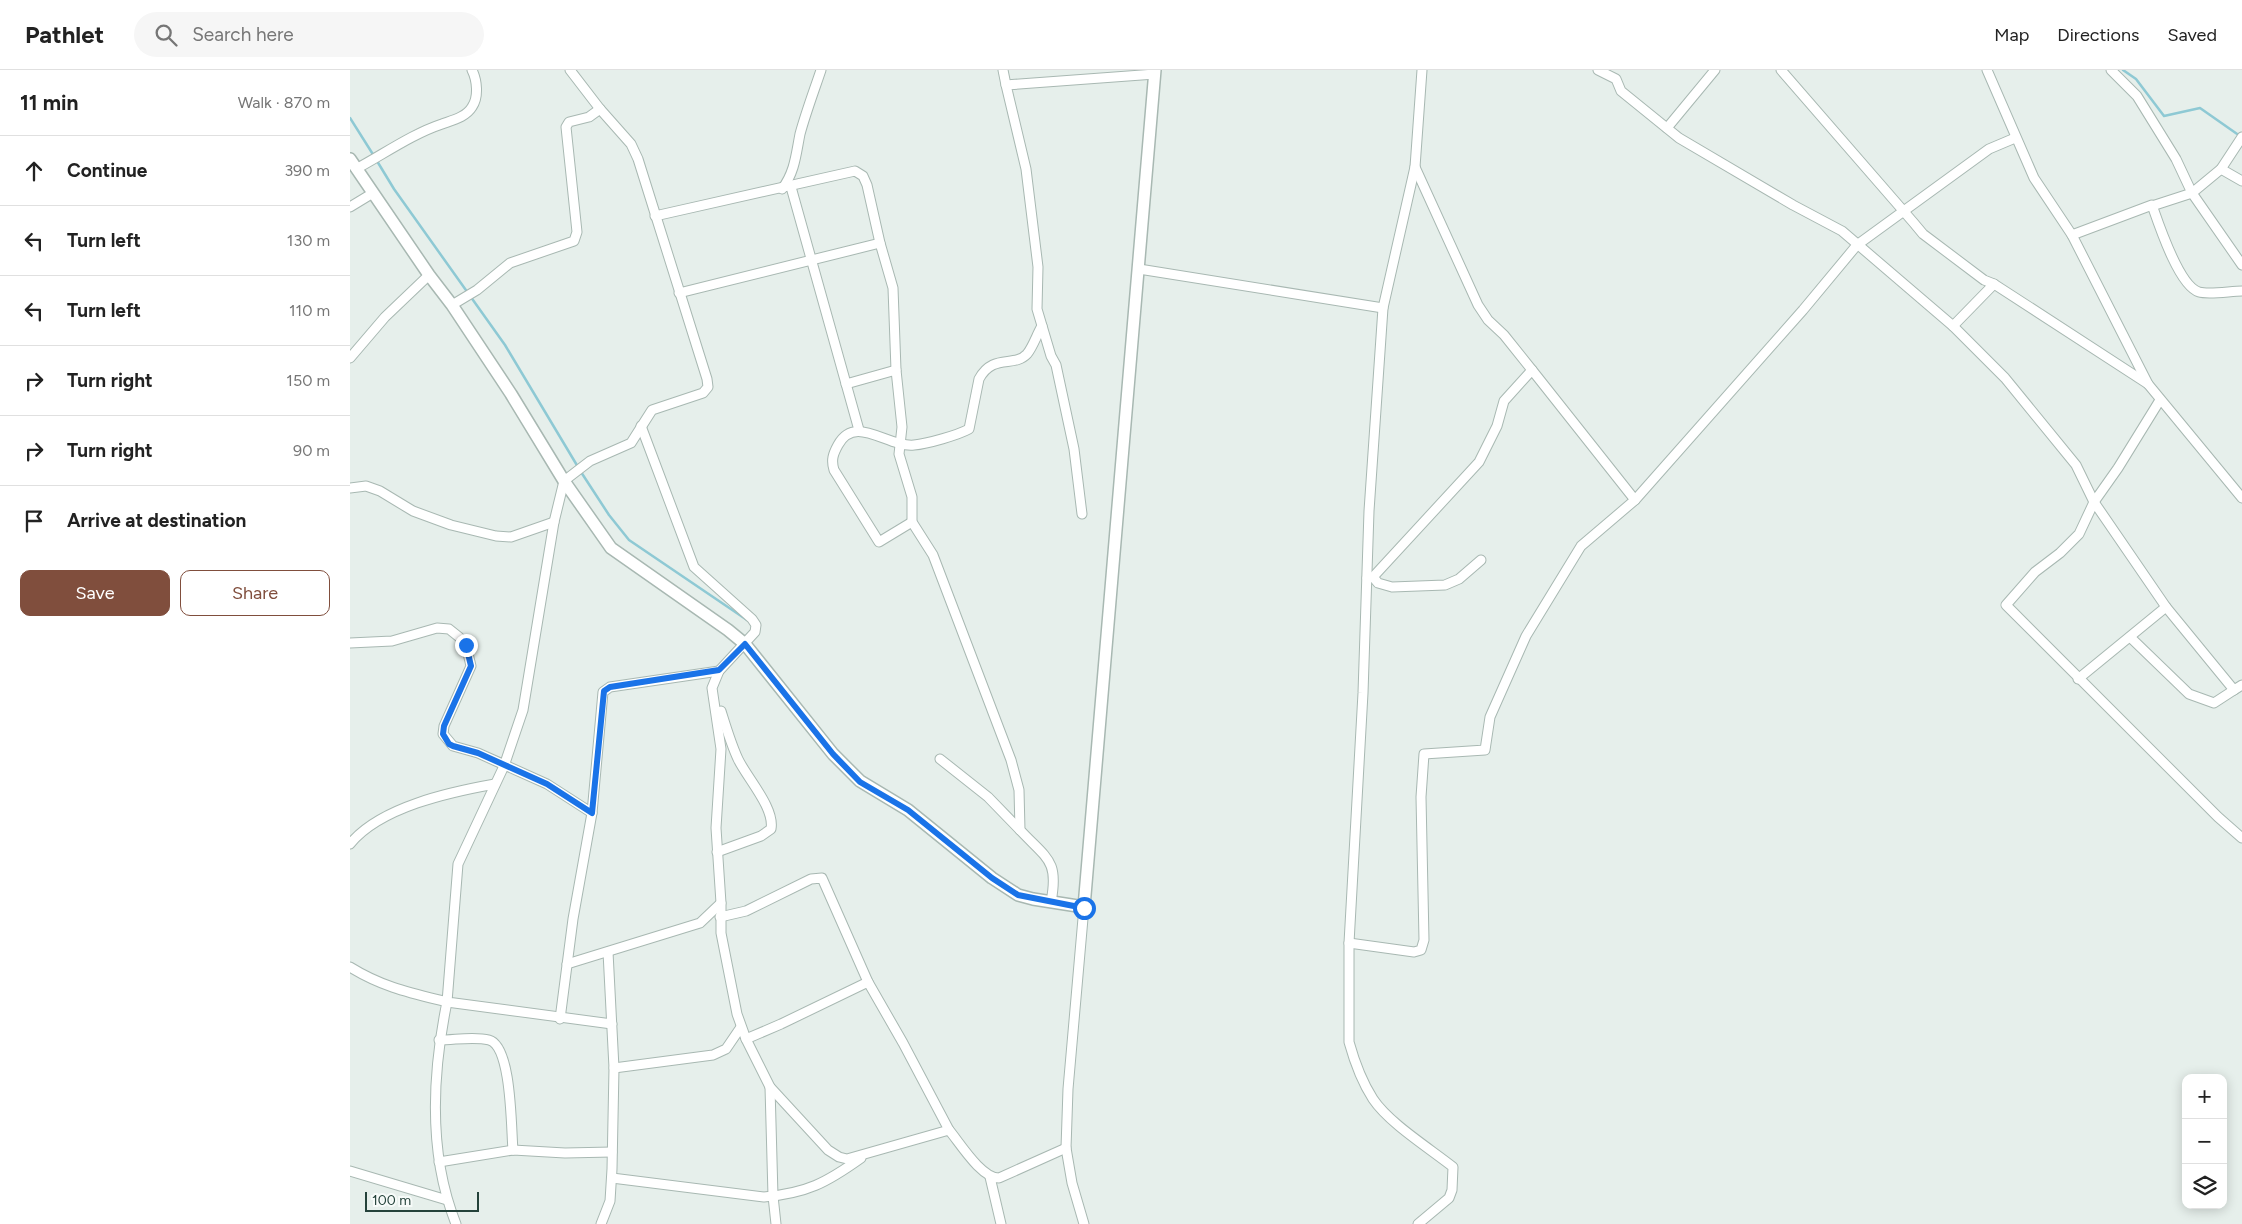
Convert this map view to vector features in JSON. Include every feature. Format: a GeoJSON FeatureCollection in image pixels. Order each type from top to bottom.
{"type":"FeatureCollection","features":[{"type":"Feature","properties":{"kind":"street"},"geometry":{"type":"LineString","coordinates":[[472,70],[475,76],[477,93],[472,107],[462,117],[432,127],[384,154],[353,164],[429,275],[452,305],[511,394],[564,481],[611,548],[745,644],[833,754],[855,777],[908,810],[1006,888],[1018,895],[1084,908]]}},
{"type":"Feature","properties":{"kind":"street"},"geometry":{"type":"LineString","coordinates":[[456,1224],[447,1200],[439,1162],[435,1096],[439,1040],[447,1002],[458,864],[504,766],[520,723],[526,700],[554,522],[564,481],[590,461],[631,443],[652,410],[703,393],[708,387],[638,159],[631,144],[600,109],[570,70]]}},
{"type":"Feature","properties":{"kind":"street"},"geometry":{"type":"LineString","coordinates":[[821,70],[800,134],[787,188],[811,260],[860,430]]}},
{"type":"Feature","properties":{"kind":"street"},"geometry":{"type":"LineString","coordinates":[[1003,70],[1026,169],[1038,267],[1038,310],[1051,356],[1056,365],[1074,449],[1082,514]]}},
{"type":"Feature","properties":{"kind":"street"},"geometry":{"type":"LineString","coordinates":[[1418,1224],[1449,1198],[1452,1190],[1453,1167],[1386,1113],[1373,1098],[1353,1057],[1349,1042],[1349,943],[1370,578],[1369,511],[1384,308],[1415,166],[1422,70]]}},
{"type":"Feature","properties":{"kind":"street"},"geometry":{"type":"LineString","coordinates":[[1598,70],[1616,79],[1621,91],[1679,138],[1793,205],[1842,231],[1953,326],[2005,378],[2076,465],[2094,502],[2166,607],[2238,687],[2214,703],[2189,694],[2130,637]]}},
{"type":"Feature","properties":{"kind":"street"},"geometry":{"type":"LineString","coordinates":[[1667,128],[1715,70]]}},
{"type":"Feature","properties":{"kind":"street"},"geometry":{"type":"LineString","coordinates":[[1781,70],[1923,234],[1984,280],[1994,284],[2148,384]]}},
{"type":"Feature","properties":{"kind":"street"},"geometry":{"type":"LineString","coordinates":[[1987,70],[2034,178],[2072,235],[2148,384],[2242,498]]}},
{"type":"Feature","properties":{"kind":"street"},"geometry":{"type":"LineString","coordinates":[[2111,70],[2137,96],[2176,158],[2192,193],[2242,264]]}},
{"type":"Feature","properties":{"kind":"street"},"geometry":{"type":"LineString","coordinates":[[1006,85],[1155,72],[1068,1089],[1066,1148],[1072,1183],[1084,1224]]}},
{"type":"Feature","properties":{"kind":"street"},"geometry":{"type":"LineString","coordinates":[[452,305],[477,290],[510,263],[574,241],[577,232],[566,127],[569,122],[590,117],[600,109]]}},
{"type":"Feature","properties":{"kind":"street"},"geometry":{"type":"LineString","coordinates":[[1349,943],[1414,952],[1421,950],[1424,940],[1421,797],[1424,754],[1485,750],[1490,717],[1526,636],[1581,546],[1635,500],[1803,310],[1857,245],[1990,148],[2015,138]]}},
{"type":"Feature","properties":{"kind":"street"},"geometry":{"type":"LineString","coordinates":[[2072,235],[2139,209],[2192,193],[2221,169],[2241,139]]}},
{"type":"Feature","properties":{"kind":"street"},"geometry":{"type":"LineString","coordinates":[[1415,166],[1478,305],[1488,320],[1504,335],[1635,500]]}},
{"type":"Feature","properties":{"kind":"street"},"geometry":{"type":"LineString","coordinates":[[793,169],[798,176],[809,182]]}},
{"type":"Feature","properties":{"kind":"street"},"geometry":{"type":"LineString","coordinates":[[2221,169],[2242,181]]}},
{"type":"Feature","properties":{"kind":"street"},"geometry":{"type":"LineString","coordinates":[[655,216],[787,188],[855,171],[862,176],[867,185],[880,243],[893,288],[896,370],[902,427],[901,462],[912,498],[912,522],[933,555],[1011,760],[1019,790],[1020,830]]}},
{"type":"Feature","properties":{"kind":"street"},"geometry":{"type":"LineString","coordinates":[[350,207],[373,193]]}},
{"type":"Feature","properties":{"kind":"street"},"geometry":{"type":"LineString","coordinates":[[2152,206],[2178,267],[2188,285],[2199,292],[2242,291]]}},
{"type":"Feature","properties":{"kind":"street"},"geometry":{"type":"LineString","coordinates":[[679,292],[880,243]]}},
{"type":"Feature","properties":{"kind":"street"},"geometry":{"type":"LineString","coordinates":[[1139,269],[1384,308]]}},
{"type":"Feature","properties":{"kind":"street"},"geometry":{"type":"LineString","coordinates":[[350,358],[385,317],[429,275]]}},
{"type":"Feature","properties":{"kind":"street"},"geometry":{"type":"LineString","coordinates":[[1953,326],[1994,284]]}},
{"type":"Feature","properties":{"kind":"street"},"geometry":{"type":"LineString","coordinates":[[912,522],[879,542],[834,470],[831,460],[838,444],[849,432],[860,430],[901,444],[914,446],[960,434],[969,429],[979,379],[983,372],[988,366],[1019,359],[1026,355],[1042,326]]}},
{"type":"Feature","properties":{"kind":"street"},"geometry":{"type":"LineString","coordinates":[[846,384],[896,370]]}},
{"type":"Feature","properties":{"kind":"street"},"geometry":{"type":"LineString","coordinates":[[1370,578],[1479,462],[1497,426],[1504,401],[1532,370]]}},
{"type":"Feature","properties":{"kind":"street"},"geometry":{"type":"LineString","coordinates":[[2160,400],[2118,468],[2094,502],[2084,526],[2075,539],[2035,572],[2006,605],[2078,679],[2218,817],[2242,838]]}},
{"type":"Feature","properties":{"kind":"street"},"geometry":{"type":"LineString","coordinates":[[642,426],[694,567],[752,619],[756,625],[755,632],[719,670],[712,688],[721,748],[716,828],[721,903],[720,917],[725,956],[741,1028],[770,1087],[828,1150],[839,1157],[846,1159],[865,1155],[949,1130]]}},
{"type":"Feature","properties":{"kind":"street"},"geometry":{"type":"LineString","coordinates":[[350,488],[366,486],[380,490],[412,511],[451,525],[496,536],[511,537],[554,522]]}},
{"type":"Feature","properties":{"kind":"street"},"geometry":{"type":"LineString","coordinates":[[1370,578],[1378,583],[1392,587],[1445,585],[1459,579],[1481,560]]}},
{"type":"Feature","properties":{"kind":"street"},"geometry":{"type":"LineString","coordinates":[[2078,679],[2166,607]]}},
{"type":"Feature","properties":{"kind":"street"},"geometry":{"type":"LineString","coordinates":[[350,643],[392,641],[437,628],[449,629],[466,645],[471,666],[444,726],[443,734],[449,744],[478,753],[547,784],[592,813]]}},
{"type":"Feature","properties":{"kind":"street"},"geometry":{"type":"LineString","coordinates":[[560,1019],[566,964],[592,813],[604,691],[610,687],[719,670]]}},
{"type":"Feature","properties":{"kind":"street"},"geometry":{"type":"LineString","coordinates":[[712,688],[738,760],[767,810],[772,825],[771,829],[761,836],[717,852]]}},
{"type":"Feature","properties":{"kind":"street"},"geometry":{"type":"LineString","coordinates":[[940,759],[988,796],[1050,863],[1055,882],[1051,902]]}},
{"type":"Feature","properties":{"kind":"street"},"geometry":{"type":"LineString","coordinates":[[350,844],[367,827],[392,814],[442,795],[495,784]]}},
{"type":"Feature","properties":{"kind":"street"},"geometry":{"type":"LineString","coordinates":[[720,917],[746,911],[811,879],[822,878],[836,905],[858,964],[949,1130],[982,1172],[990,1177],[999,1178],[1066,1148]]}},
{"type":"Feature","properties":{"kind":"street"},"geometry":{"type":"LineString","coordinates":[[566,964],[700,923],[721,903]]}},
{"type":"Feature","properties":{"kind":"street"},"geometry":{"type":"LineString","coordinates":[[601,1224],[610,1201],[612,1178],[614,1068],[608,952]]}},
{"type":"Feature","properties":{"kind":"street"},"geometry":{"type":"LineString","coordinates":[[350,967],[372,980],[394,989],[447,1002],[560,1019],[612,1024]]}},
{"type":"Feature","properties":{"kind":"street"},"geometry":{"type":"LineString","coordinates":[[746,1039],[868,982]]}},
{"type":"Feature","properties":{"kind":"street"},"geometry":{"type":"LineString","coordinates":[[614,1068],[713,1055],[726,1049],[741,1028]]}},
{"type":"Feature","properties":{"kind":"street"},"geometry":{"type":"LineString","coordinates":[[439,1040],[490,1040],[499,1047],[507,1076],[513,1150]]}},
{"type":"Feature","properties":{"kind":"street"},"geometry":{"type":"LineString","coordinates":[[770,1087],[773,1196],[776,1224]]}},
{"type":"Feature","properties":{"kind":"street"},"geometry":{"type":"LineString","coordinates":[[439,1162],[513,1150],[565,1153],[612,1152]]}},
{"type":"Feature","properties":{"kind":"street"},"geometry":{"type":"LineString","coordinates":[[612,1178],[754,1197],[773,1196],[800,1192],[821,1184],[865,1155]]}},
{"type":"Feature","properties":{"kind":"street"},"geometry":{"type":"LineString","coordinates":[[350,1171],[447,1200]]}},
{"type":"Feature","properties":{"kind":"street"},"geometry":{"type":"LineString","coordinates":[[990,1177],[1001,1224]]}},
{"type":"Feature","properties":{"kind":"waterway"},"geometry":{"type":"LineString","coordinates":[[2123,70],[2136,79],[2164,116],[2200,108],[2240,136]]}},
{"type":"Feature","properties":{"kind":"waterway"},"geometry":{"type":"LineString","coordinates":[[350,118],[374,156]]}},
{"type":"Feature","properties":{"kind":"waterway"},"geometry":{"type":"LineString","coordinates":[[377,161],[394,189],[505,345],[578,467]]}},
{"type":"Feature","properties":{"kind":"waterway"},"geometry":{"type":"LineString","coordinates":[[581,472],[609,515],[629,540],[747,620]]}},
{"type":"Feature","properties":{"kind":"route"},"geometry":{"type":"LineString","coordinates":[[466,645],[470,655],[471,666],[444,726],[443,734],[449,744],[456,748],[471,750],[547,784],[569,796],[592,813],[604,691],[610,687],[719,670],[745,644],[833,754],[860,782],[908,810],[992,878],[1018,895],[1084,908]]}}]}
